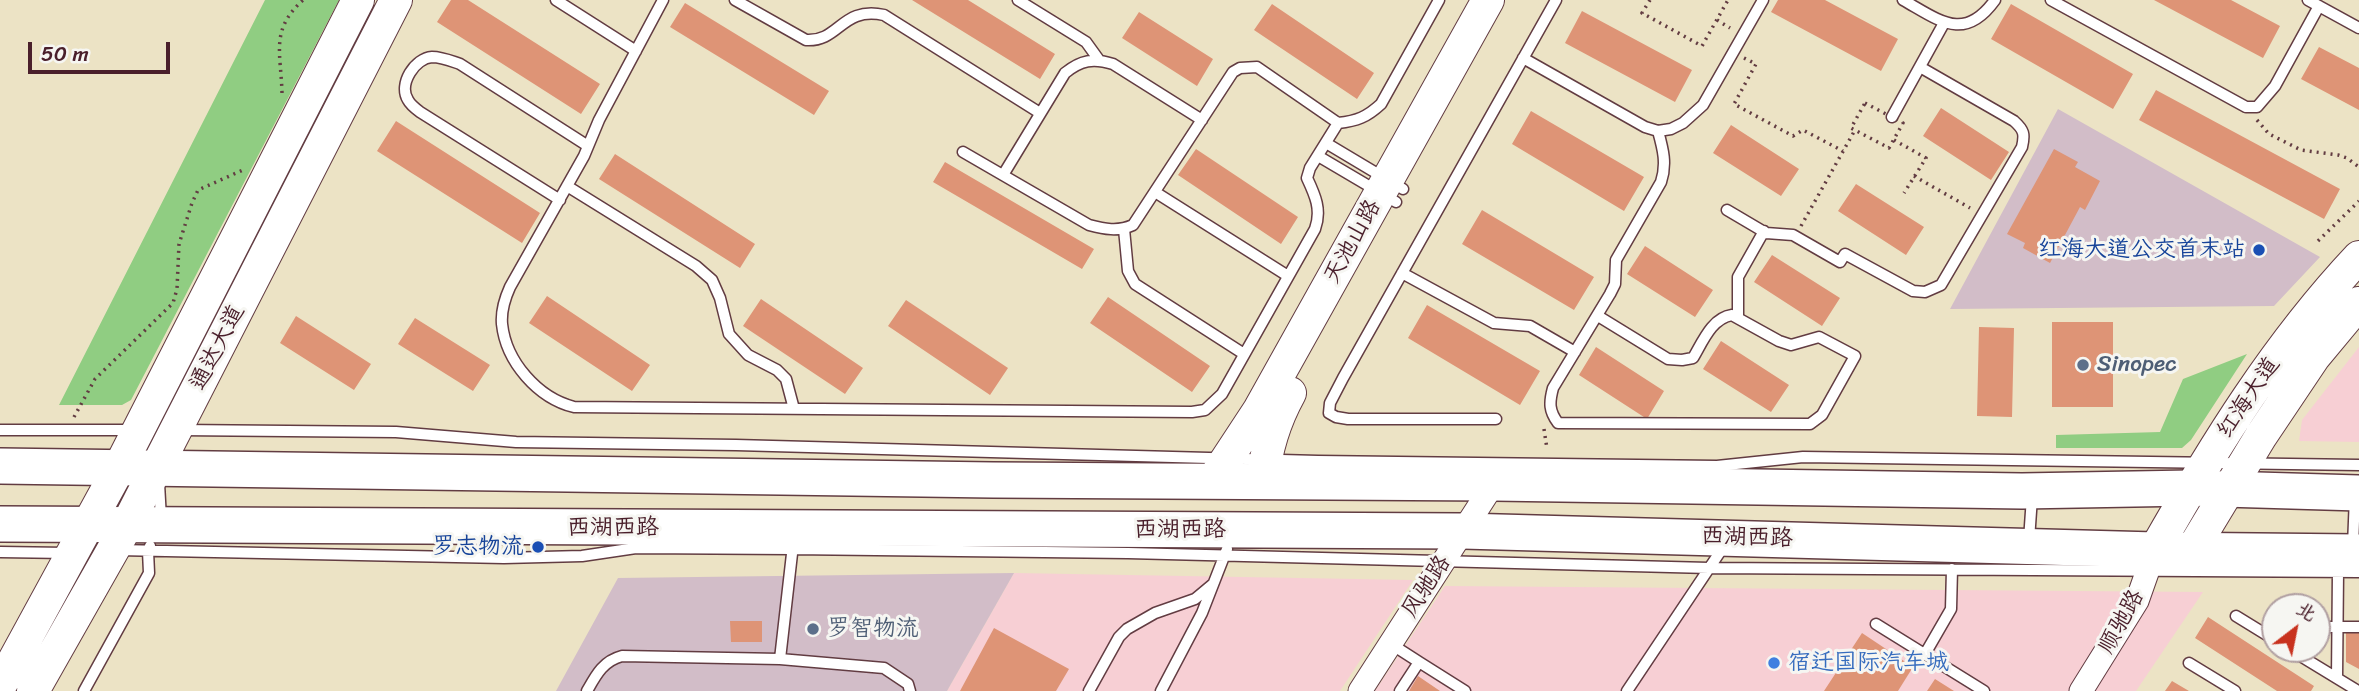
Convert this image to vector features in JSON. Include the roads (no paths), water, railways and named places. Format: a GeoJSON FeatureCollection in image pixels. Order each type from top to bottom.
{"type":"FeatureCollection","features":[{"type":"Feature","properties":{"kind":"main road","name":"通达大道"},"geometry":{"type":"LineString","coordinates":[[33,691],[112,542],[158,466],[157,430],[358,0]]}},
{"type":"Feature","properties":{"kind":"main road","name":"通达大道"},"geometry":{"type":"LineString","coordinates":[[0,686],[112,542],[120,466],[157,430],[396,0]]}},
{"type":"Feature","properties":{"kind":"main road","name":"天池山路"},"geometry":{"type":"LineString","coordinates":[[1264,470],[1276,418],[1488,0]]}},
{"type":"Feature","properties":{"kind":"main road","name":"天池山路"},"geometry":{"type":"LineString","coordinates":[[1221,470],[1507,0]]}},
{"type":"Feature","properties":{"kind":"main road","name":"红海大道"},"geometry":{"type":"LineString","coordinates":[[2151,560],[2198,475],[2235,416],[2290,337],[2328,289],[2359,257]]}},
{"type":"Feature","properties":{"kind":"main road","name":"红海大道"},"geometry":{"type":"LineString","coordinates":[[2192,550],[2235,476],[2314,357],[2359,303]]}},
{"type":"Feature","properties":{"kind":"main road"},"geometry":{"type":"LineString","coordinates":[[0,466],[158,466],[979,480],[1264,470],[1494,483],[2032,491],[2198,475],[2358,484]]}},
{"type":"Feature","properties":{"kind":"main road","name":"西湖西路"},"geometry":{"type":"LineString","coordinates":[[0,524],[112,542],[794,539],[1229,543],[1464,531],[2028,546],[2151,560],[2192,550],[2352,562]]}},
{"type":"Feature","properties":{"kind":"street","name":"风驰路"},"geometry":{"type":"LineString","coordinates":[[1360,691],[1494,483]]}},
{"type":"Feature","properties":{"kind":"street","name":"顺驰路"},"geometry":{"type":"LineString","coordinates":[[2081,691],[2137,601],[2151,560]]}},
{"type":"Feature","properties":{"kind":"lane"},"geometry":{"type":"LineString","coordinates":[[556,0],[636,51]]}},
{"type":"Feature","properties":{"kind":"lane"},"geometry":{"type":"LineString","coordinates":[[663,0],[505,301],[502,324],[507,344],[517,364],[548,398],[574,407],[1205,410],[1222,394],[1318,221],[1317,199],[1307,177],[1338,123]]}},
{"type":"Feature","properties":{"kind":"lane"},"geometry":{"type":"LineString","coordinates":[[735,0],[806,40],[815,41],[855,15],[884,15],[1040,113]]}},
{"type":"Feature","properties":{"kind":"lane"},"geometry":{"type":"LineString","coordinates":[[1018,0],[1086,42],[1099,60]]}},
{"type":"Feature","properties":{"kind":"lane"},"geometry":{"type":"LineString","coordinates":[[963,152],[1089,225],[1124,229],[1133,225],[1233,72],[1250,66],[1257,67],[1338,123],[1356,121],[1369,115],[1381,104],[1439,0]]}},
{"type":"Feature","properties":{"kind":"lane"},"geometry":{"type":"LineString","coordinates":[[1496,419],[1348,419],[1329,413],[1334,395],[1556,0]]}},
{"type":"Feature","properties":{"kind":"lane"},"geometry":{"type":"LineString","coordinates":[[1523,58],[1645,127],[1658,131],[1671,129],[1683,123],[1703,105],[1763,0]]}},
{"type":"Feature","properties":{"kind":"lane"},"geometry":{"type":"LineString","coordinates":[[1903,0],[1944,23],[1962,26],[1987,11],[1995,0]]}},
{"type":"Feature","properties":{"kind":"lane"},"geometry":{"type":"LineString","coordinates":[[2051,0],[2246,107],[2257,107],[2275,86],[2319,6]]}},
{"type":"Feature","properties":{"kind":"lane"},"geometry":{"type":"LineString","coordinates":[[2308,0],[2359,29]]}},
{"type":"Feature","properties":{"kind":"lane"},"geometry":{"type":"LineString","coordinates":[[1892,117],[1944,23]]}},
{"type":"Feature","properties":{"kind":"lane"},"geometry":{"type":"LineString","coordinates":[[560,200],[420,112],[407,99],[405,85],[414,66],[429,57],[444,58],[460,64],[588,146]]}},
{"type":"Feature","properties":{"kind":"lane"},"geometry":{"type":"LineString","coordinates":[[1003,175],[1065,74],[1075,64],[1088,60],[1113,64],[1202,120]]}},
{"type":"Feature","properties":{"kind":"lane"},"geometry":{"type":"LineString","coordinates":[[1727,210],[1764,231],[1795,236],[1840,262],[1845,254],[1913,291],[1925,292],[1941,285],[2022,147],[2024,130],[2014,121],[1920,68]]}},
{"type":"Feature","properties":{"kind":"lane"},"geometry":{"type":"LineString","coordinates":[[1598,316],[1668,359],[1693,358],[1709,331],[1724,316],[1732,315],[1791,345],[1819,337],[1855,356],[1822,415],[1810,424],[1558,423],[1552,415],[1549,402],[1553,388],[1615,284],[1616,260],[1661,182],[1665,156],[1658,131]]}},
{"type":"Feature","properties":{"kind":"lane"},"geometry":{"type":"LineString","coordinates":[[1326,143],[1392,191]]}},
{"type":"Feature","properties":{"kind":"lane"},"geometry":{"type":"LineString","coordinates":[[1318,156],[1392,191]]}},
{"type":"Feature","properties":{"kind":"lane"},"geometry":{"type":"LineString","coordinates":[[567,186],[696,266],[712,280],[720,298],[729,334],[748,355],[777,370],[786,379],[794,409]]}},
{"type":"Feature","properties":{"kind":"lane"},"geometry":{"type":"LineString","coordinates":[[1155,192],[1288,276]]}},
{"type":"Feature","properties":{"kind":"lane"},"geometry":{"type":"LineString","coordinates":[[1124,229],[1128,271],[1135,284],[1244,354]]}},
{"type":"Feature","properties":{"kind":"lane"},"geometry":{"type":"LineString","coordinates":[[1738,318],[1738,277],[1764,231]]}},
{"type":"Feature","properties":{"kind":"lane"},"geometry":{"type":"LineString","coordinates":[[1402,273],[1494,323],[1530,326],[1575,352]]}},
{"type":"Feature","properties":{"kind":"lane"},"geometry":{"type":"LineString","coordinates":[[0,430],[396,432],[516,442],[736,445],[1221,470]]}},
{"type":"Feature","properties":{"kind":"lane"},"geometry":{"type":"LineString","coordinates":[[1264,470],[1717,466],[1803,457],[2198,475]]}},
{"type":"Feature","properties":{"kind":"lane"},"geometry":{"type":"LineString","coordinates":[[2337,678],[2338,627],[2352,562],[2358,484]]}},
{"type":"Feature","properties":{"kind":"lane"},"geometry":{"type":"LineString","coordinates":[[2028,546],[2032,491]]}},
{"type":"Feature","properties":{"kind":"lane"},"geometry":{"type":"LineString","coordinates":[[1627,691],[1729,538]]}},
{"type":"Feature","properties":{"kind":"lane"},"geometry":{"type":"LineString","coordinates":[[780,659],[794,539]]}},
{"type":"Feature","properties":{"kind":"lane"},"geometry":{"type":"LineString","coordinates":[[0,552],[112,542],[149,573],[84,691]]}},
{"type":"Feature","properties":{"kind":"lane"},"geometry":{"type":"LineString","coordinates":[[1161,691],[1215,582],[1229,543],[1444,561],[1709,568],[1952,569],[2151,560],[2352,562]]}},
{"type":"Feature","properties":{"kind":"lane"},"geometry":{"type":"LineString","coordinates":[[1925,654],[1951,609],[1952,569]]}},
{"type":"Feature","properties":{"kind":"lane"},"geometry":{"type":"LineString","coordinates":[[1089,691],[1119,637],[1127,629],[1155,613],[1195,599],[1215,582]]}},
{"type":"Feature","properties":{"kind":"lane"},"geometry":{"type":"LineString","coordinates":[[2236,616],[2261,631]]}},
{"type":"Feature","properties":{"kind":"lane"},"geometry":{"type":"LineString","coordinates":[[1876,624],[1984,691]]}},
{"type":"Feature","properties":{"kind":"lane"},"geometry":{"type":"LineString","coordinates":[[2331,627],[2359,627]]}},
{"type":"Feature","properties":{"kind":"lane"},"geometry":{"type":"LineString","coordinates":[[1391,643],[1465,691]]}},
{"type":"Feature","properties":{"kind":"lane"},"geometry":{"type":"LineString","coordinates":[[587,691],[602,667],[610,659],[622,656],[780,659],[884,668],[898,675],[908,684],[910,691]]}},
{"type":"Feature","properties":{"kind":"lane"},"geometry":{"type":"LineString","coordinates":[[1400,691],[1419,662]]}},
{"type":"Feature","properties":{"kind":"lane"},"geometry":{"type":"LineString","coordinates":[[2189,663],[2235,691]]}},
{"type":"Feature","properties":{"kind":"lane"},"geometry":{"type":"LineString","coordinates":[[2312,663],[2358,691]]}},
{"type":"Feature","properties":{"kind":"place","name":"红海大道公交首末站"},"geometry":{"type":"Point","coordinates":[2259,250]}},
{"type":"Feature","properties":{"kind":"place","name":"Sinopec"},"geometry":{"type":"Point","coordinates":[2083,365]}},
{"type":"Feature","properties":{"kind":"place","name":"罗志物流"},"geometry":{"type":"Point","coordinates":[538,547]}},
{"type":"Feature","properties":{"kind":"place","name":"罗智物流"},"geometry":{"type":"Point","coordinates":[813,629]}},
{"type":"Feature","properties":{"kind":"place","name":"宿迁国际汽车城"},"geometry":{"type":"Point","coordinates":[1774,663]}}]}
